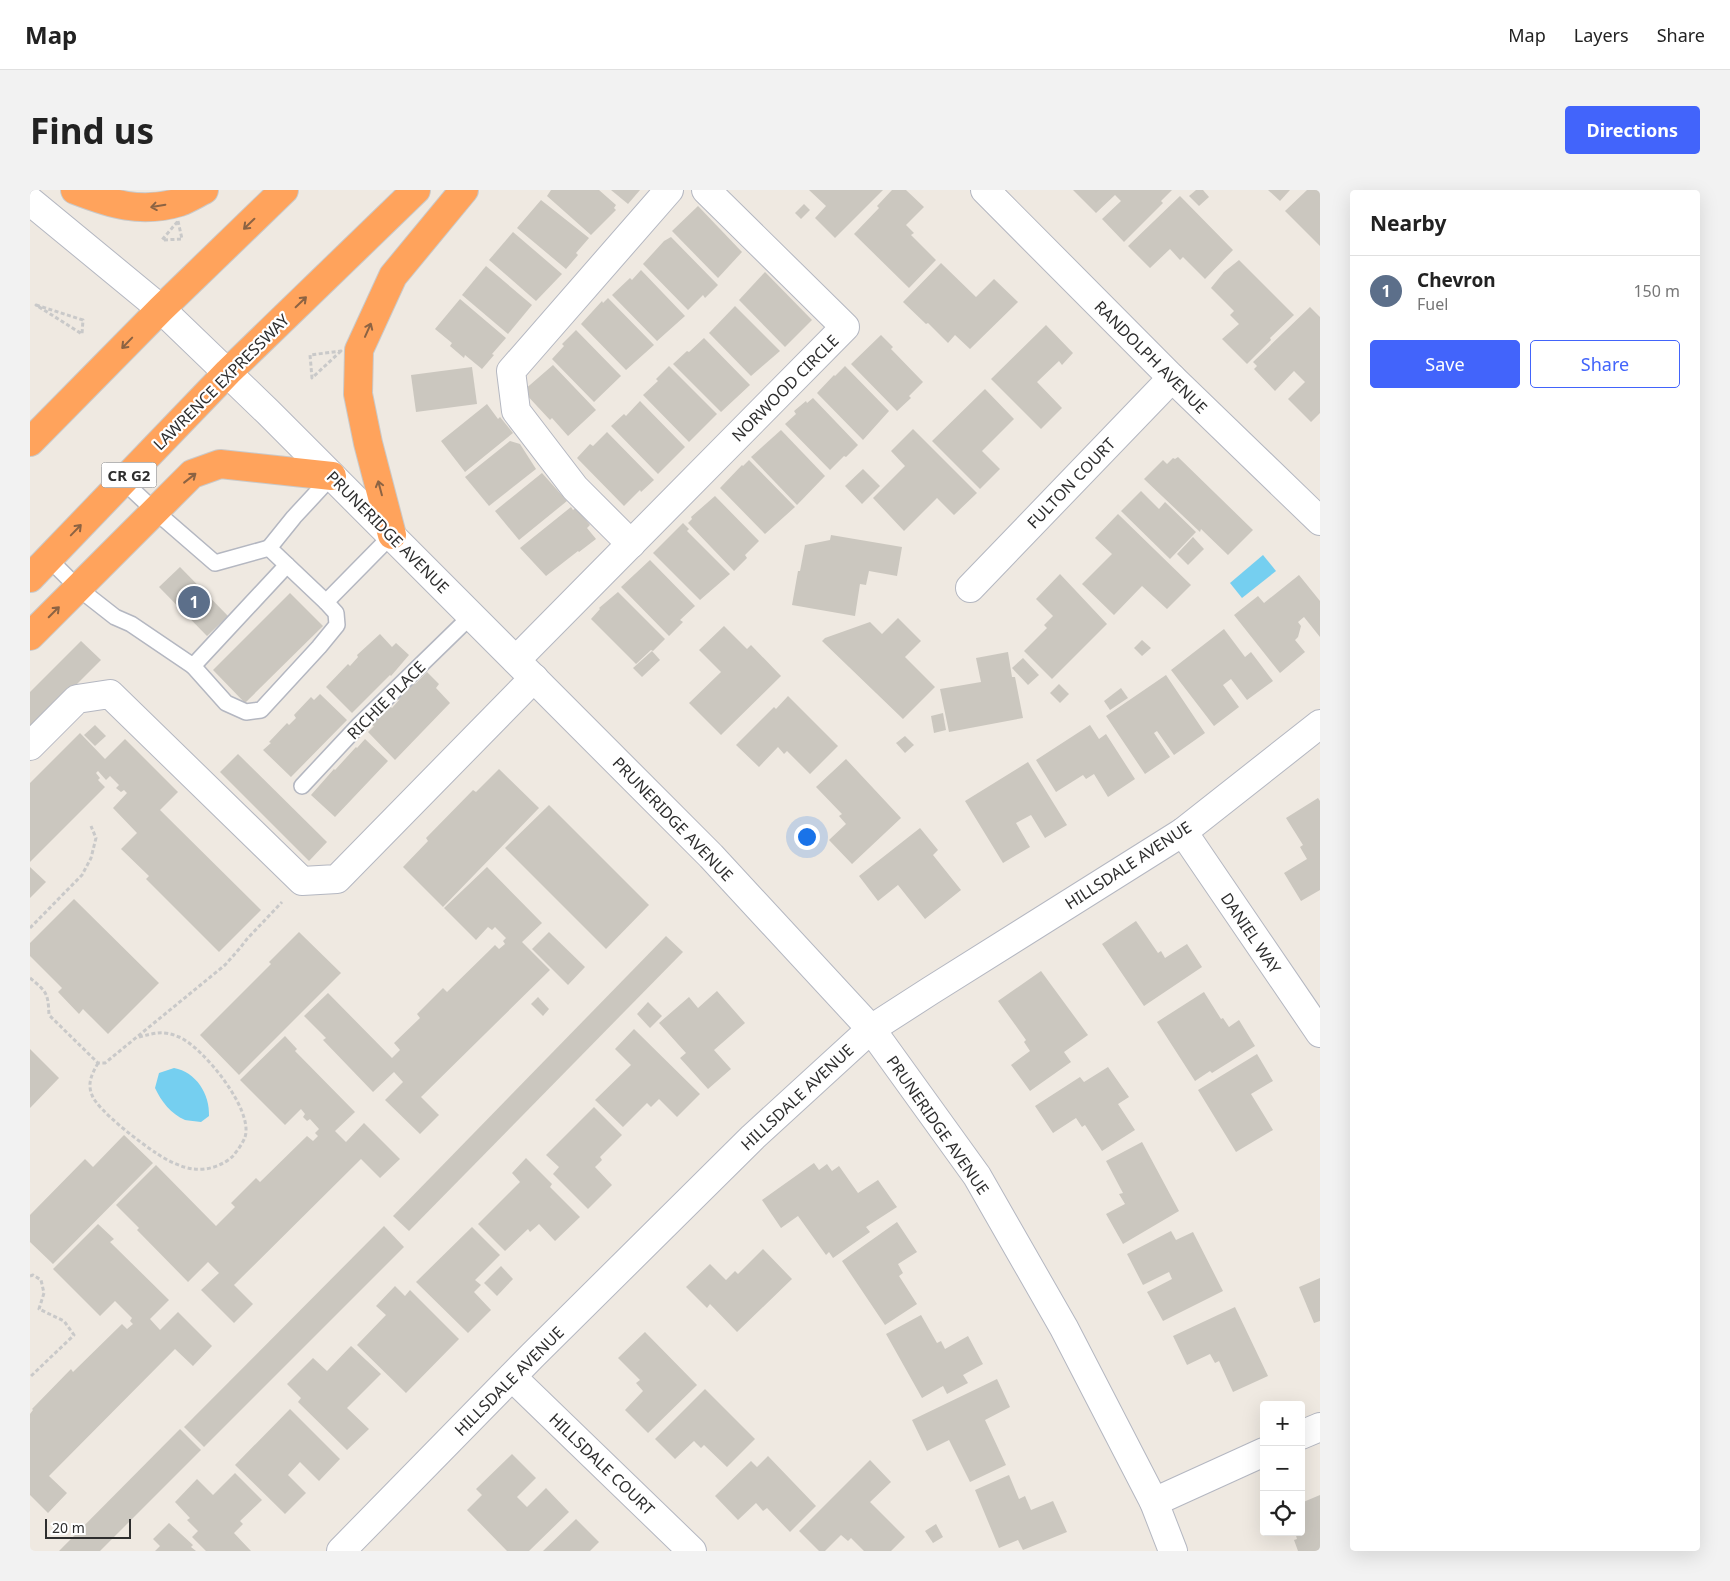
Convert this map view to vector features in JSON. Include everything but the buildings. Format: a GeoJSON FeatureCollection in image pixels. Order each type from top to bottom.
{"type":"FeatureCollection","features":[{"type":"Feature","properties":{"kind":"highway"},"geometry":{"type":"LineString","coordinates":[[75,190],[107,203],[143,208],[180,202],[204,190]]}},
{"type":"Feature","properties":{"kind":"highway"},"geometry":{"type":"LineString","coordinates":[[30,442],[161,309],[284,190]]}},
{"type":"Feature","properties":{"kind":"highway","name":"LAWRENCE EXPRESSWAY"},"geometry":{"type":"LineString","coordinates":[[30,578],[228,372],[416,190]]}},
{"type":"Feature","properties":{"kind":"highway"},"geometry":{"type":"LineString","coordinates":[[392,535],[368,443],[358,394],[360,350],[393,276],[464,190]]}},
{"type":"Feature","properties":{"kind":"highway"},"geometry":{"type":"LineString","coordinates":[[30,636],[192,474],[220,464],[332,476]]}},
{"type":"Feature","properties":{"kind":"street"},"geometry":{"type":"LineString","coordinates":[[631,544],[575,488],[516,411],[511,371],[669,190]]}},
{"type":"Feature","properties":{"kind":"street","name":"NORWOOD CIRCLE"},"geometry":{"type":"LineString","coordinates":[[302,882],[337,879],[525,669],[631,544],[845,327],[706,190]]}},
{"type":"Feature","properties":{"kind":"street","name":"RANDOLPH AVENUE"},"geometry":{"type":"LineString","coordinates":[[985,190],[1172,378],[1320,521]]}},
{"type":"Feature","properties":{"kind":"street","name":"PRUNERIDGE AVENUE"},"geometry":{"type":"LineString","coordinates":[[30,201],[161,309],[228,372],[711,856],[871,1029],[977,1176],[1064,1328],[1154,1502],[1173,1551]]}},
{"type":"Feature","properties":{"kind":"street","name":"FULTON COURT"},"geometry":{"type":"LineString","coordinates":[[970,588],[1172,378]]}},
{"type":"Feature","properties":{"kind":"street"},"geometry":{"type":"LineString","coordinates":[[30,746],[77,698],[110,694],[302,882]]}},
{"type":"Feature","properties":{"kind":"street","name":"HILLSDALE AVENUE"},"geometry":{"type":"LineString","coordinates":[[341,1551],[512,1377],[753,1137],[871,1029],[1183,832],[1320,724]]}},
{"type":"Feature","properties":{"kind":"street","name":"DANIEL WAY"},"geometry":{"type":"LineString","coordinates":[[1183,832],[1320,1033]]}},
{"type":"Feature","properties":{"kind":"street","name":"HILLSDALE COURT"},"geometry":{"type":"LineString","coordinates":[[512,1377],[692,1551]]}},
{"type":"Feature","properties":{"kind":"street"},"geometry":{"type":"LineString","coordinates":[[1305,1433],[1320,1427]]}},
{"type":"Feature","properties":{"kind":"street"},"geometry":{"type":"LineString","coordinates":[[1154,1502],[1260,1454]]}},
{"type":"Feature","properties":{"kind":"lane"},"geometry":{"type":"LineString","coordinates":[[123,481],[215,563],[269,548],[294,517],[332,476]]}},
{"type":"Feature","properties":{"kind":"lane"},"geometry":{"type":"LineString","coordinates":[[326,602],[392,535]]}},
{"type":"Feature","properties":{"kind":"lane"},"geometry":{"type":"LineString","coordinates":[[49,558],[78,588],[115,617],[131,624],[193,666],[226,703],[246,712],[261,710],[337,625],[336,613],[269,548]]}},
{"type":"Feature","properties":{"kind":"lane"},"geometry":{"type":"LineString","coordinates":[[193,666],[287,565]]}},
{"type":"Feature","properties":{"kind":"lane","name":"RICHIE PLACE"},"geometry":{"type":"LineString","coordinates":[[302,786],[359,725],[472,615]]}},
{"type":"Feature","properties":{"kind":"path"},"geometry":{"type":"LineString","coordinates":[[36,306],[83,320],[82,334],[44,310],[36,306]]}},
{"type":"Feature","properties":{"kind":"path"},"geometry":{"type":"LineString","coordinates":[[341,350],[329,362],[312,378],[310,355],[341,350]]}},
{"type":"Feature","properties":{"kind":"path"},"geometry":{"type":"LineString","coordinates":[[30,928],[82,875],[91,858],[96,838],[91,826]]}},
{"type":"Feature","properties":{"kind":"path"},"geometry":{"type":"LineString","coordinates":[[30,978],[47,994],[49,1015],[98,1063],[105,1063],[225,965],[247,938],[302,882]]}},
{"type":"Feature","properties":{"kind":"path"},"geometry":{"type":"LineString","coordinates":[[98,1063],[90,1079],[92,1095],[99,1107],[156,1154],[181,1166],[195,1169],[208,1168],[231,1157],[246,1136],[245,1126],[241,1108],[233,1092],[216,1069],[198,1050],[181,1038],[162,1032],[139,1037]]}},
{"type":"Feature","properties":{"kind":"path"},"geometry":{"type":"LineString","coordinates":[[30,1276],[34,1275],[41,1280],[44,1293],[39,1309],[64,1321],[74,1335],[30,1377]]}},
{"type":"Feature","properties":{"kind":"water"},"geometry":{"type":"Polygon","coordinates":[[[1263,555],[1276,571],[1242,598],[1230,583],[1263,555]]]}},
{"type":"Feature","properties":{"kind":"water"},"geometry":{"type":"Polygon","coordinates":[[[174,1068],[189,1074],[204,1092],[209,1108],[209,1116],[201,1122],[185,1120],[175,1114],[163,1102],[155,1088],[159,1073],[174,1068]]]}},
{"type":"Feature","properties":{"kind":"place","name":"Chevron"},"geometry":{"type":"Point","coordinates":[194,602]}}]}
